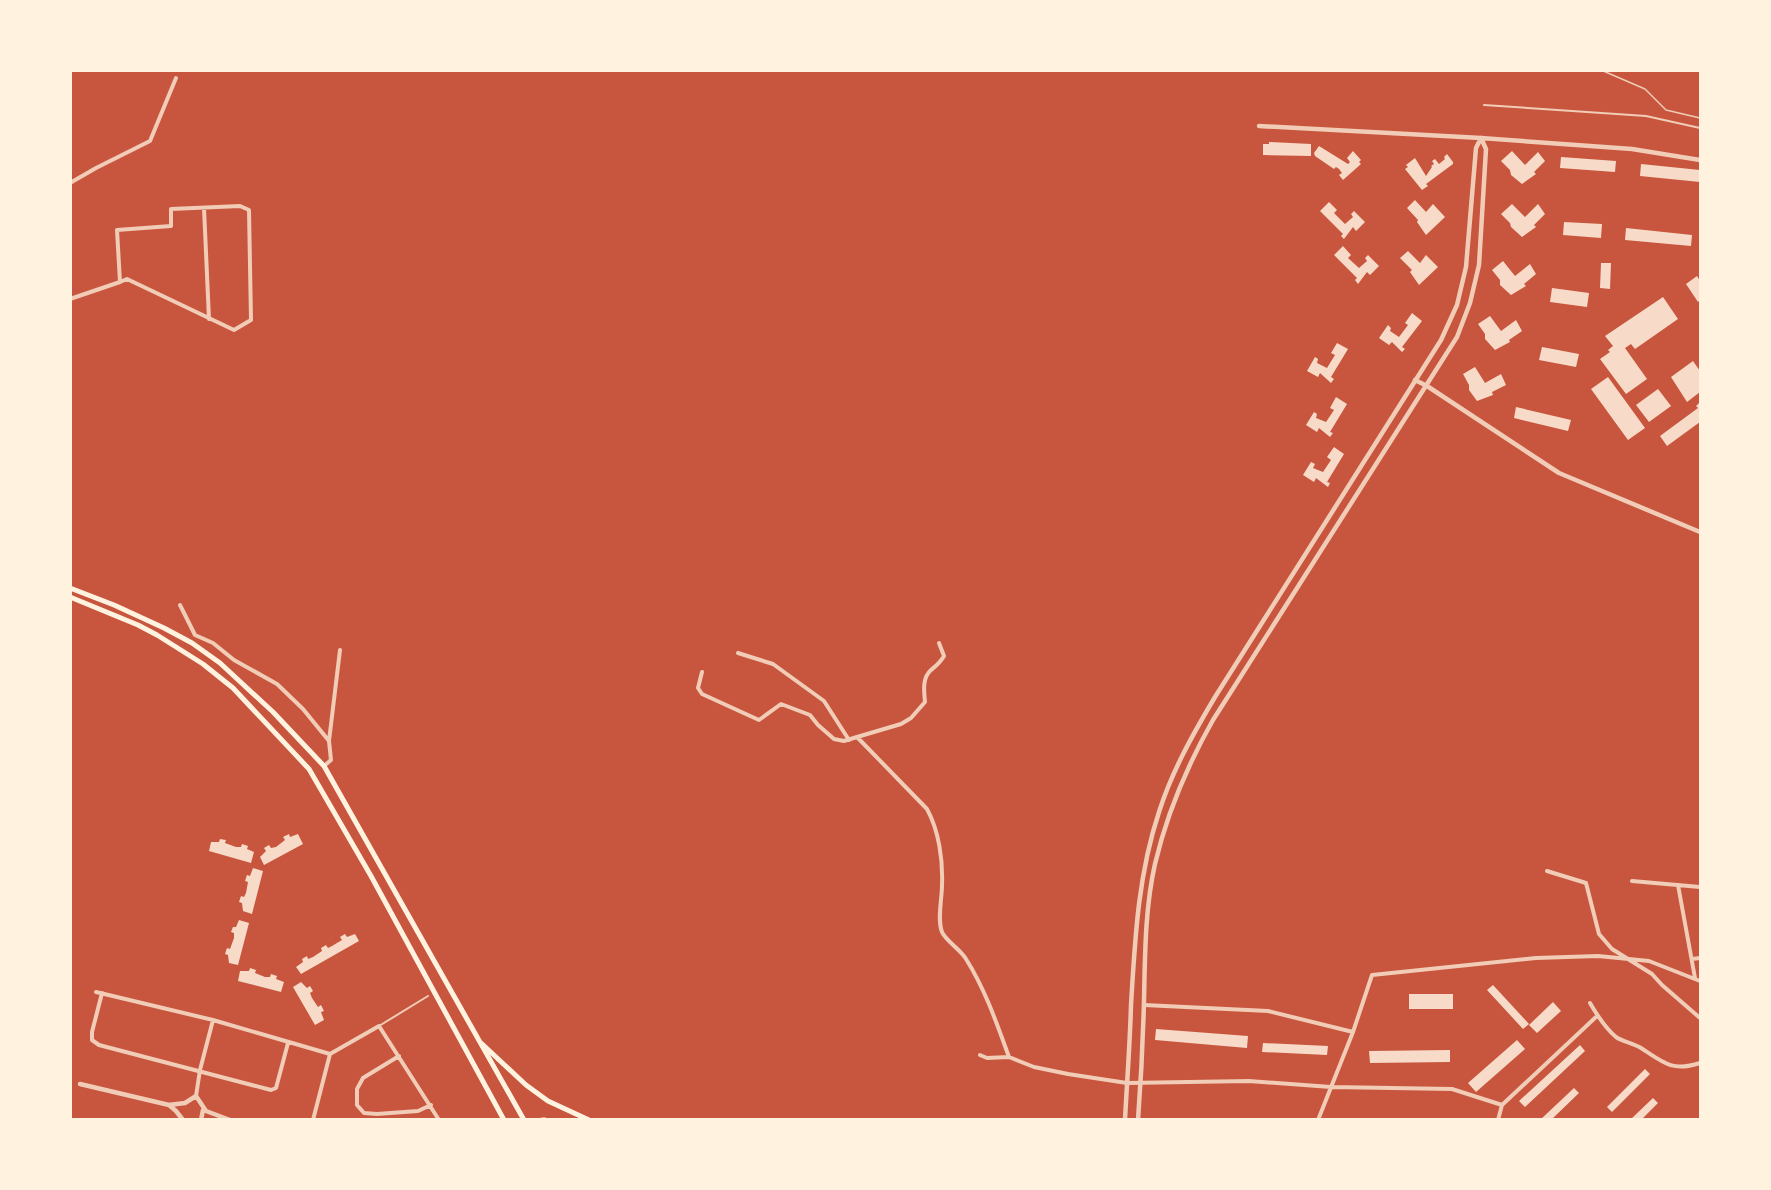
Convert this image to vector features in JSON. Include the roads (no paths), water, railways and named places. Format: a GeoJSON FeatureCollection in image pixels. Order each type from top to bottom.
{"type":"FeatureCollection","features":[{"type":"Feature","properties":{"kind":"main road"},"geometry":{"type":"LineString","coordinates":[[70,588],[114,605],[192,643],[246,686],[324,766],[476,1038],[524,1119]]}},
{"type":"Feature","properties":{"kind":"main road"},"geometry":{"type":"LineString","coordinates":[[70,597],[116,614],[158,635],[202,664],[233,688],[309,770],[371,876],[504,1119]]}},
{"type":"Feature","properties":{"kind":"main road"},"geometry":{"type":"LineString","coordinates":[[476,1038],[526,1085],[549,1101],[589,1119]]}},
{"type":"Feature","properties":{"kind":"street"},"geometry":{"type":"LineString","coordinates":[[70,183],[150,141],[176,78]]}},
{"type":"Feature","properties":{"kind":"street"},"geometry":{"type":"LineString","coordinates":[[1484,105],[1646,116],[1701,128]]}},
{"type":"Feature","properties":{"kind":"street"},"geometry":{"type":"LineString","coordinates":[[1259,126],[1632,149],[1701,160]]}},
{"type":"Feature","properties":{"kind":"street"},"geometry":{"type":"LineString","coordinates":[[1125,1119],[1138,900],[1146,856],[1170,781],[1215,697],[1441,340],[1457,305],[1466,267],[1476,148],[1481,138]]}},
{"type":"Feature","properties":{"kind":"street"},"geometry":{"type":"LineString","coordinates":[[1138,1119],[1145,942],[1155,866],[1179,786],[1195,751],[1247,666],[1456,337],[1470,303],[1479,265],[1486,149],[1481,138]]}},
{"type":"Feature","properties":{"kind":"street"},"geometry":{"type":"LineString","coordinates":[[70,299],[120,282],[127,279],[234,330],[251,320],[249,210],[240,206],[171,209],[171,226],[117,230],[120,282]]}},
{"type":"Feature","properties":{"kind":"street"},"geometry":{"type":"LineString","coordinates":[[204,208],[209,319]]}},
{"type":"Feature","properties":{"kind":"street"},"geometry":{"type":"LineString","coordinates":[[1415,380],[1559,473],[1701,532]]}},
{"type":"Feature","properties":{"kind":"street"},"geometry":{"type":"LineString","coordinates":[[180,605],[195,635],[213,643],[234,660],[277,684],[303,709],[329,741]]}},
{"type":"Feature","properties":{"kind":"street"},"geometry":{"type":"LineString","coordinates":[[192,643],[195,635]]}},
{"type":"Feature","properties":{"kind":"street"},"geometry":{"type":"LineString","coordinates":[[702,672],[698,688],[702,694],[759,720],[781,704],[810,715],[834,739],[844,741],[869,732],[890,728],[912,718],[925,702],[924,685],[927,675],[940,664],[944,656],[939,643]]}},
{"type":"Feature","properties":{"kind":"street"},"geometry":{"type":"LineString","coordinates":[[324,766],[331,760],[329,741],[340,650]]}},
{"type":"Feature","properties":{"kind":"street"},"geometry":{"type":"LineString","coordinates":[[738,653],[773,664],[825,701],[849,740]]}},
{"type":"Feature","properties":{"kind":"street"},"geometry":{"type":"LineString","coordinates":[[858,737],[927,809],[935,822],[942,883],[940,921],[942,933],[966,958],[989,1004],[1010,1057]]}},
{"type":"Feature","properties":{"kind":"street"},"geometry":{"type":"LineString","coordinates":[[1547,871],[1586,883],[1599,934],[1612,949],[1652,974],[1701,1018]]}},
{"type":"Feature","properties":{"kind":"street"},"geometry":{"type":"LineString","coordinates":[[1632,881],[1701,887]]}},
{"type":"Feature","properties":{"kind":"street"},"geometry":{"type":"LineString","coordinates":[[1678,885],[1695,979]]}},
{"type":"Feature","properties":{"kind":"street"},"geometry":{"type":"LineString","coordinates":[[1318,1119],[1353,1032],[1372,975],[1536,958],[1624,957],[1649,961],[1701,981]]}},
{"type":"Feature","properties":{"kind":"street"},"geometry":{"type":"LineString","coordinates":[[1692,960],[1701,958]]}},
{"type":"Feature","properties":{"kind":"street"},"geometry":{"type":"LineString","coordinates":[[96,992],[213,1020],[330,1054],[428,996]]}},
{"type":"Feature","properties":{"kind":"street"},"geometry":{"type":"LineString","coordinates":[[102,993],[92,1032],[92,1040],[99,1045],[271,1090],[276,1088],[288,1043]]}},
{"type":"Feature","properties":{"kind":"street"},"geometry":{"type":"LineString","coordinates":[[1590,1003],[1597,1016],[1616,1037],[1639,1047],[1658,1061],[1671,1067],[1701,1063]]}},
{"type":"Feature","properties":{"kind":"street"},"geometry":{"type":"LineString","coordinates":[[1143,1005],[1268,1011],[1353,1032]]}},
{"type":"Feature","properties":{"kind":"street"},"geometry":{"type":"LineString","coordinates":[[1498,1119],[1502,1105],[1597,1016]]}},
{"type":"Feature","properties":{"kind":"street"},"geometry":{"type":"LineString","coordinates":[[201,1119],[203,1114],[196,1096],[213,1020]]}},
{"type":"Feature","properties":{"kind":"street"},"geometry":{"type":"LineString","coordinates":[[379,1026],[439,1119]]}},
{"type":"Feature","properties":{"kind":"street"},"geometry":{"type":"LineString","coordinates":[[313,1119],[330,1054]]}},
{"type":"Feature","properties":{"kind":"street"},"geometry":{"type":"LineString","coordinates":[[980,1055],[987,1058],[1010,1057],[1034,1067],[1127,1083],[1249,1081],[1331,1087],[1452,1089],[1502,1105]]}},
{"type":"Feature","properties":{"kind":"street"},"geometry":{"type":"LineString","coordinates":[[399,1056],[363,1078],[357,1089],[357,1105],[364,1113],[377,1114],[418,1112],[431,1105]]}},
{"type":"Feature","properties":{"kind":"street"},"geometry":{"type":"LineString","coordinates":[[80,1084],[169,1105],[187,1102],[230,1119]]}},
{"type":"Feature","properties":{"kind":"street"},"geometry":{"type":"LineString","coordinates":[[182,1118],[181,1109],[196,1096]]}},
{"type":"Feature","properties":{"kind":"street"},"geometry":{"type":"LineString","coordinates":[[169,1105],[182,1118]]}},
{"type":"Feature","properties":{"kind":"lane"},"geometry":{"type":"LineString","coordinates":[[1601,70],[1645,89],[1666,110],[1701,118]]}}]}
